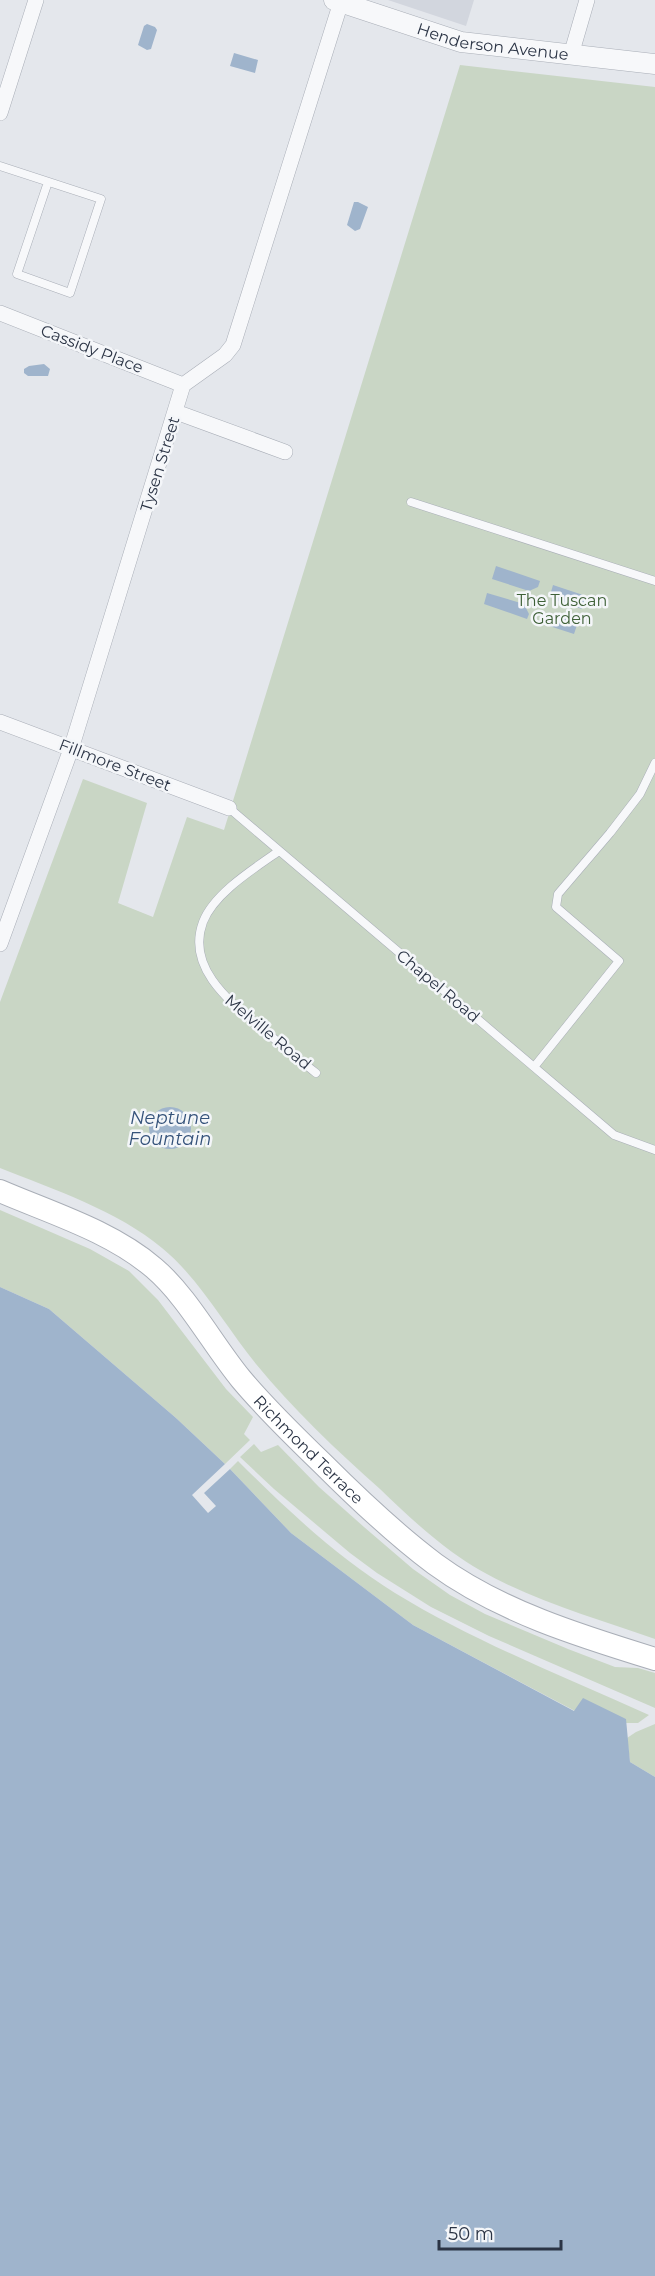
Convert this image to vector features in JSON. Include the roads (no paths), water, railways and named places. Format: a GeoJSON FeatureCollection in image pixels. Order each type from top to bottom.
{"type":"FeatureCollection","features":[{"type":"Feature","properties":{"kind":"main road","name":"Richmond Terrace"},"geometry":{"type":"LineString","coordinates":[[0,1191],[103,1236],[154,1268],[170,1284],[231,1366],[265,1406],[352,1491],[434,1563],[469,1586],[507,1605],[573,1632],[655,1659]]}},
{"type":"Feature","properties":{"kind":"street"},"geometry":{"type":"LineString","coordinates":[[0,113],[36,0]]}},
{"type":"Feature","properties":{"kind":"street"},"geometry":{"type":"LineString","coordinates":[[572,55],[587,0]]}},
{"type":"Feature","properties":{"kind":"street"},"geometry":{"type":"LineString","coordinates":[[183,385],[225,355],[233,345],[338,1]]}},
{"type":"Feature","properties":{"kind":"street","name":"Henderson Avenue"},"geometry":{"type":"LineString","coordinates":[[338,1],[461,42],[655,64]]}},
{"type":"Feature","properties":{"kind":"street","name":"Cassidy Place"},"geometry":{"type":"LineString","coordinates":[[0,314],[183,385]]}},
{"type":"Feature","properties":{"kind":"street","name":"Tysen Street"},"geometry":{"type":"LineString","coordinates":[[0,944],[71,749],[183,385]]}},
{"type":"Feature","properties":{"kind":"street"},"geometry":{"type":"LineString","coordinates":[[176,412],[285,452]]}},
{"type":"Feature","properties":{"kind":"street","name":"Fillmore Street"},"geometry":{"type":"LineString","coordinates":[[0,722],[229,808]]}},
{"type":"Feature","properties":{"kind":"lane"},"geometry":{"type":"LineString","coordinates":[[0,166],[101,199],[70,293],[17,274],[48,182]]}},
{"type":"Feature","properties":{"kind":"lane"},"geometry":{"type":"LineString","coordinates":[[411,502],[655,581]]}},
{"type":"Feature","properties":{"kind":"lane"},"geometry":{"type":"LineString","coordinates":[[534,1067],[619,961],[556,907],[558,894],[640,794],[655,763]]}},
{"type":"Feature","properties":{"kind":"lane","name":"Chapel Road"},"geometry":{"type":"LineString","coordinates":[[229,808],[614,1136],[655,1150]]}},
{"type":"Feature","properties":{"kind":"lane","name":"Melville Road"},"geometry":{"type":"LineString","coordinates":[[279,851],[246,874],[218,899],[203,922],[200,952],[204,965],[223,996],[316,1073]]}},
{"type":"Feature","properties":{"kind":"water"},"geometry":{"type":"Polygon","coordinates":[[[147,24],[157,30],[151,49],[147,50],[138,45],[144,26],[147,24]]]}},
{"type":"Feature","properties":{"kind":"water"},"geometry":{"type":"Polygon","coordinates":[[[234,53],[258,60],[255,73],[230,66],[234,53]]]}},
{"type":"Feature","properties":{"kind":"water"},"geometry":{"type":"Polygon","coordinates":[[[354,202],[368,207],[360,229],[355,231],[347,225],[354,202]]]}},
{"type":"Feature","properties":{"kind":"water"},"geometry":{"type":"Polygon","coordinates":[[[44,364],[50,369],[48,376],[28,376],[24,373],[24,369],[29,366],[44,364]]]}},
{"type":"Feature","properties":{"kind":"water"},"geometry":{"type":"Polygon","coordinates":[[[496,566],[540,581],[538,587],[529,591],[492,579],[496,566]]]}},
{"type":"Feature","properties":{"kind":"water"},"geometry":{"type":"Polygon","coordinates":[[[553,585],[586,596],[582,609],[555,600],[551,592],[553,585]]]}},
{"type":"Feature","properties":{"kind":"water"},"geometry":{"type":"Polygon","coordinates":[[[487,593],[524,604],[529,614],[527,619],[484,604],[487,593]]]}},
{"type":"Feature","properties":{"kind":"water"},"geometry":{"type":"Polygon","coordinates":[[[551,614],[578,622],[574,634],[540,623],[542,618],[551,614]]]}},
{"type":"Feature","properties":{"kind":"water","name":"Neptune Fountain"},"geometry":{"type":"Polygon","coordinates":[[[170,1107],[185,1113],[191,1128],[185,1143],[170,1149],[155,1143],[149,1128],[155,1113],[170,1107]]]}},
{"type":"Feature","properties":{"kind":"water"},"geometry":{"type":"Polygon","coordinates":[[[0,1287],[49,1309],[176,1418],[225,1464],[192,1495],[208,1513],[216,1506],[204,1493],[230,1469],[291,1533],[413,1625],[574,1711],[583,1698],[626,1719],[630,1762],[655,1777],[655,2276],[0,2276],[0,1287]]]}},
{"type":"Feature","properties":{"kind":"park label","name":"The Tuscan Garden"},"geometry":{"type":"Point","coordinates":[562,609]}}]}
